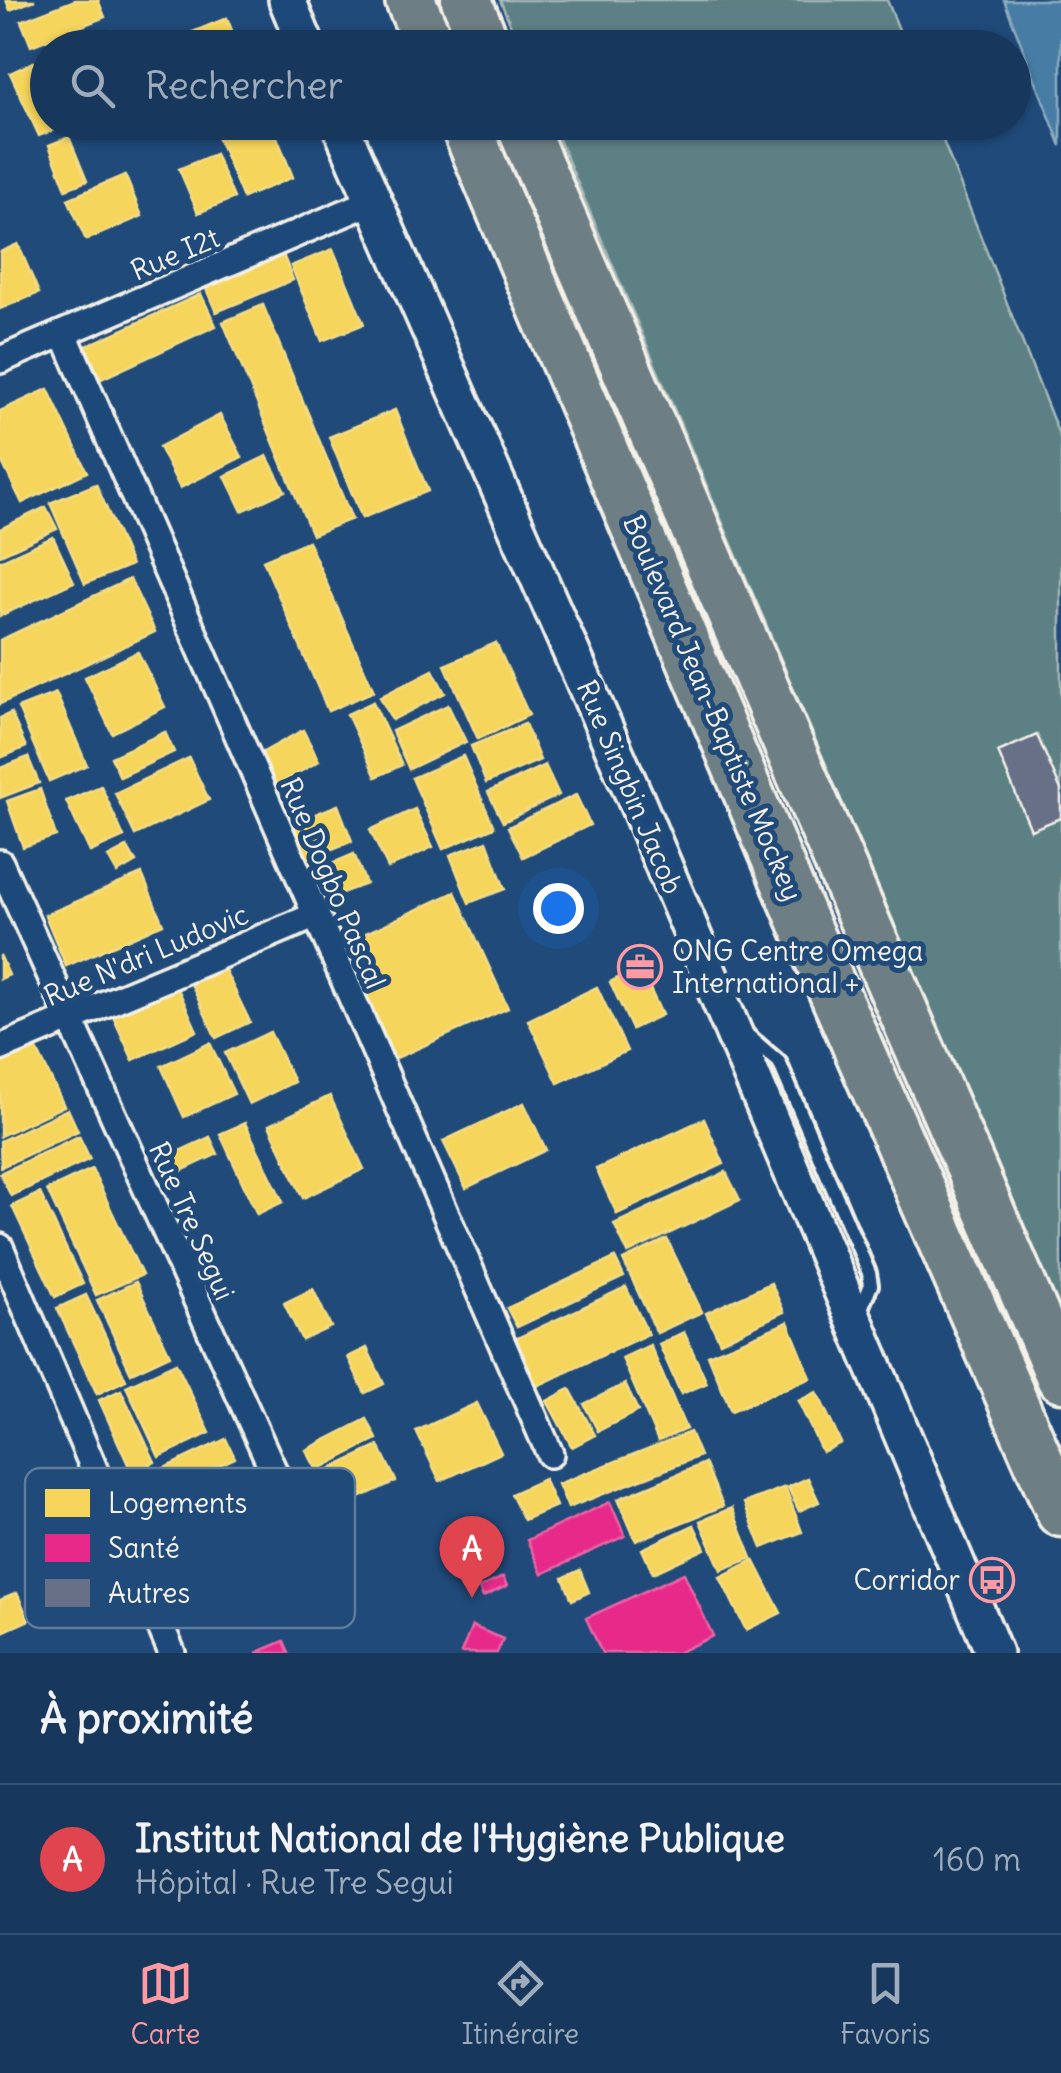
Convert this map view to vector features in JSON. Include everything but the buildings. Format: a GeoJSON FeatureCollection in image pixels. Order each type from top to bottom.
{"type":"FeatureCollection","features":[{"type":"Feature","properties":{"kind":"highway"},"geometry":{"type":"LineString","coordinates":[[410,0],[423,30]]}},
{"type":"Feature","properties":{"kind":"highway"},"geometry":{"type":"LineString","coordinates":[[466,0],[479,30]]}},
{"type":"Feature","properties":{"kind":"highway","name":"Boulevard Jean-Baptiste Mockey"},"geometry":{"type":"LineString","coordinates":[[472,140],[809,934],[1061,1512]]}},
{"type":"Feature","properties":{"kind":"highway","name":"Boulevard Jean-Baptiste Mockey"},"geometry":{"type":"LineString","coordinates":[[528,140],[1061,1377]]}},
{"type":"Feature","properties":{"kind":"street"},"geometry":{"type":"LineString","coordinates":[[286,0],[299,30]]}},
{"type":"Feature","properties":{"kind":"street","name":"Rue Singbin Jacob"},"geometry":{"type":"LineString","coordinates":[[347,140],[636,800],[994,1653]]}},
{"type":"Feature","properties":{"kind":"street","name":"Rue I2t"},"geometry":{"type":"LineString","coordinates":[[0,360],[372,201]]}},
{"type":"Feature","properties":{"kind":"street","name":"Rue Dogbo Pascal"},"geometry":{"type":"LineString","coordinates":[[64,334],[550,1454]]}},
{"type":"Feature","properties":{"kind":"street","name":"Rue Tre Segui"},"geometry":{"type":"LineString","coordinates":[[0,863],[272,1468]]}},
{"type":"Feature","properties":{"kind":"street","name":"Rue N'dri Ludovic"},"geometry":{"type":"LineString","coordinates":[[0,1048],[314,916]]}},
{"type":"Feature","properties":{"kind":"street"},"geometry":{"type":"LineString","coordinates":[[0,1247],[94,1468]]}},
{"type":"Feature","properties":{"kind":"street"},"geometry":{"type":"LineString","coordinates":[[161,1628],[172,1653]]}},
{"type":"Feature","properties":{"kind":"green space"},"geometry":{"type":"Polygon","coordinates":[[[500,0],[887,0],[899,30],[513,30],[500,0]]]}},
{"type":"Feature","properties":{"kind":"green space"},"geometry":{"type":"Polygon","coordinates":[[[559,140],[943,140],[1061,440],[1061,1315],[559,140]]]}},
{"type":"Feature","properties":{"kind":"water"},"geometry":{"type":"Polygon","coordinates":[[[1004,0],[1061,0],[1061,146],[1031,69],[1031,30],[1016,30],[1004,0]]]}},
{"type":"Feature","properties":{"kind":"place","name":"ONG Centre Omega International +"},"geometry":{"type":"Point","coordinates":[640,967]}},
{"type":"Feature","properties":{"kind":"place","name":"Corridor"},"geometry":{"type":"Point","coordinates":[992,1580]}},
{"type":"Feature","properties":{"kind":"place","name":"Institut National de l'Hygiène Publique"},"geometry":{"type":"Point","coordinates":[472,1598]}}]}
